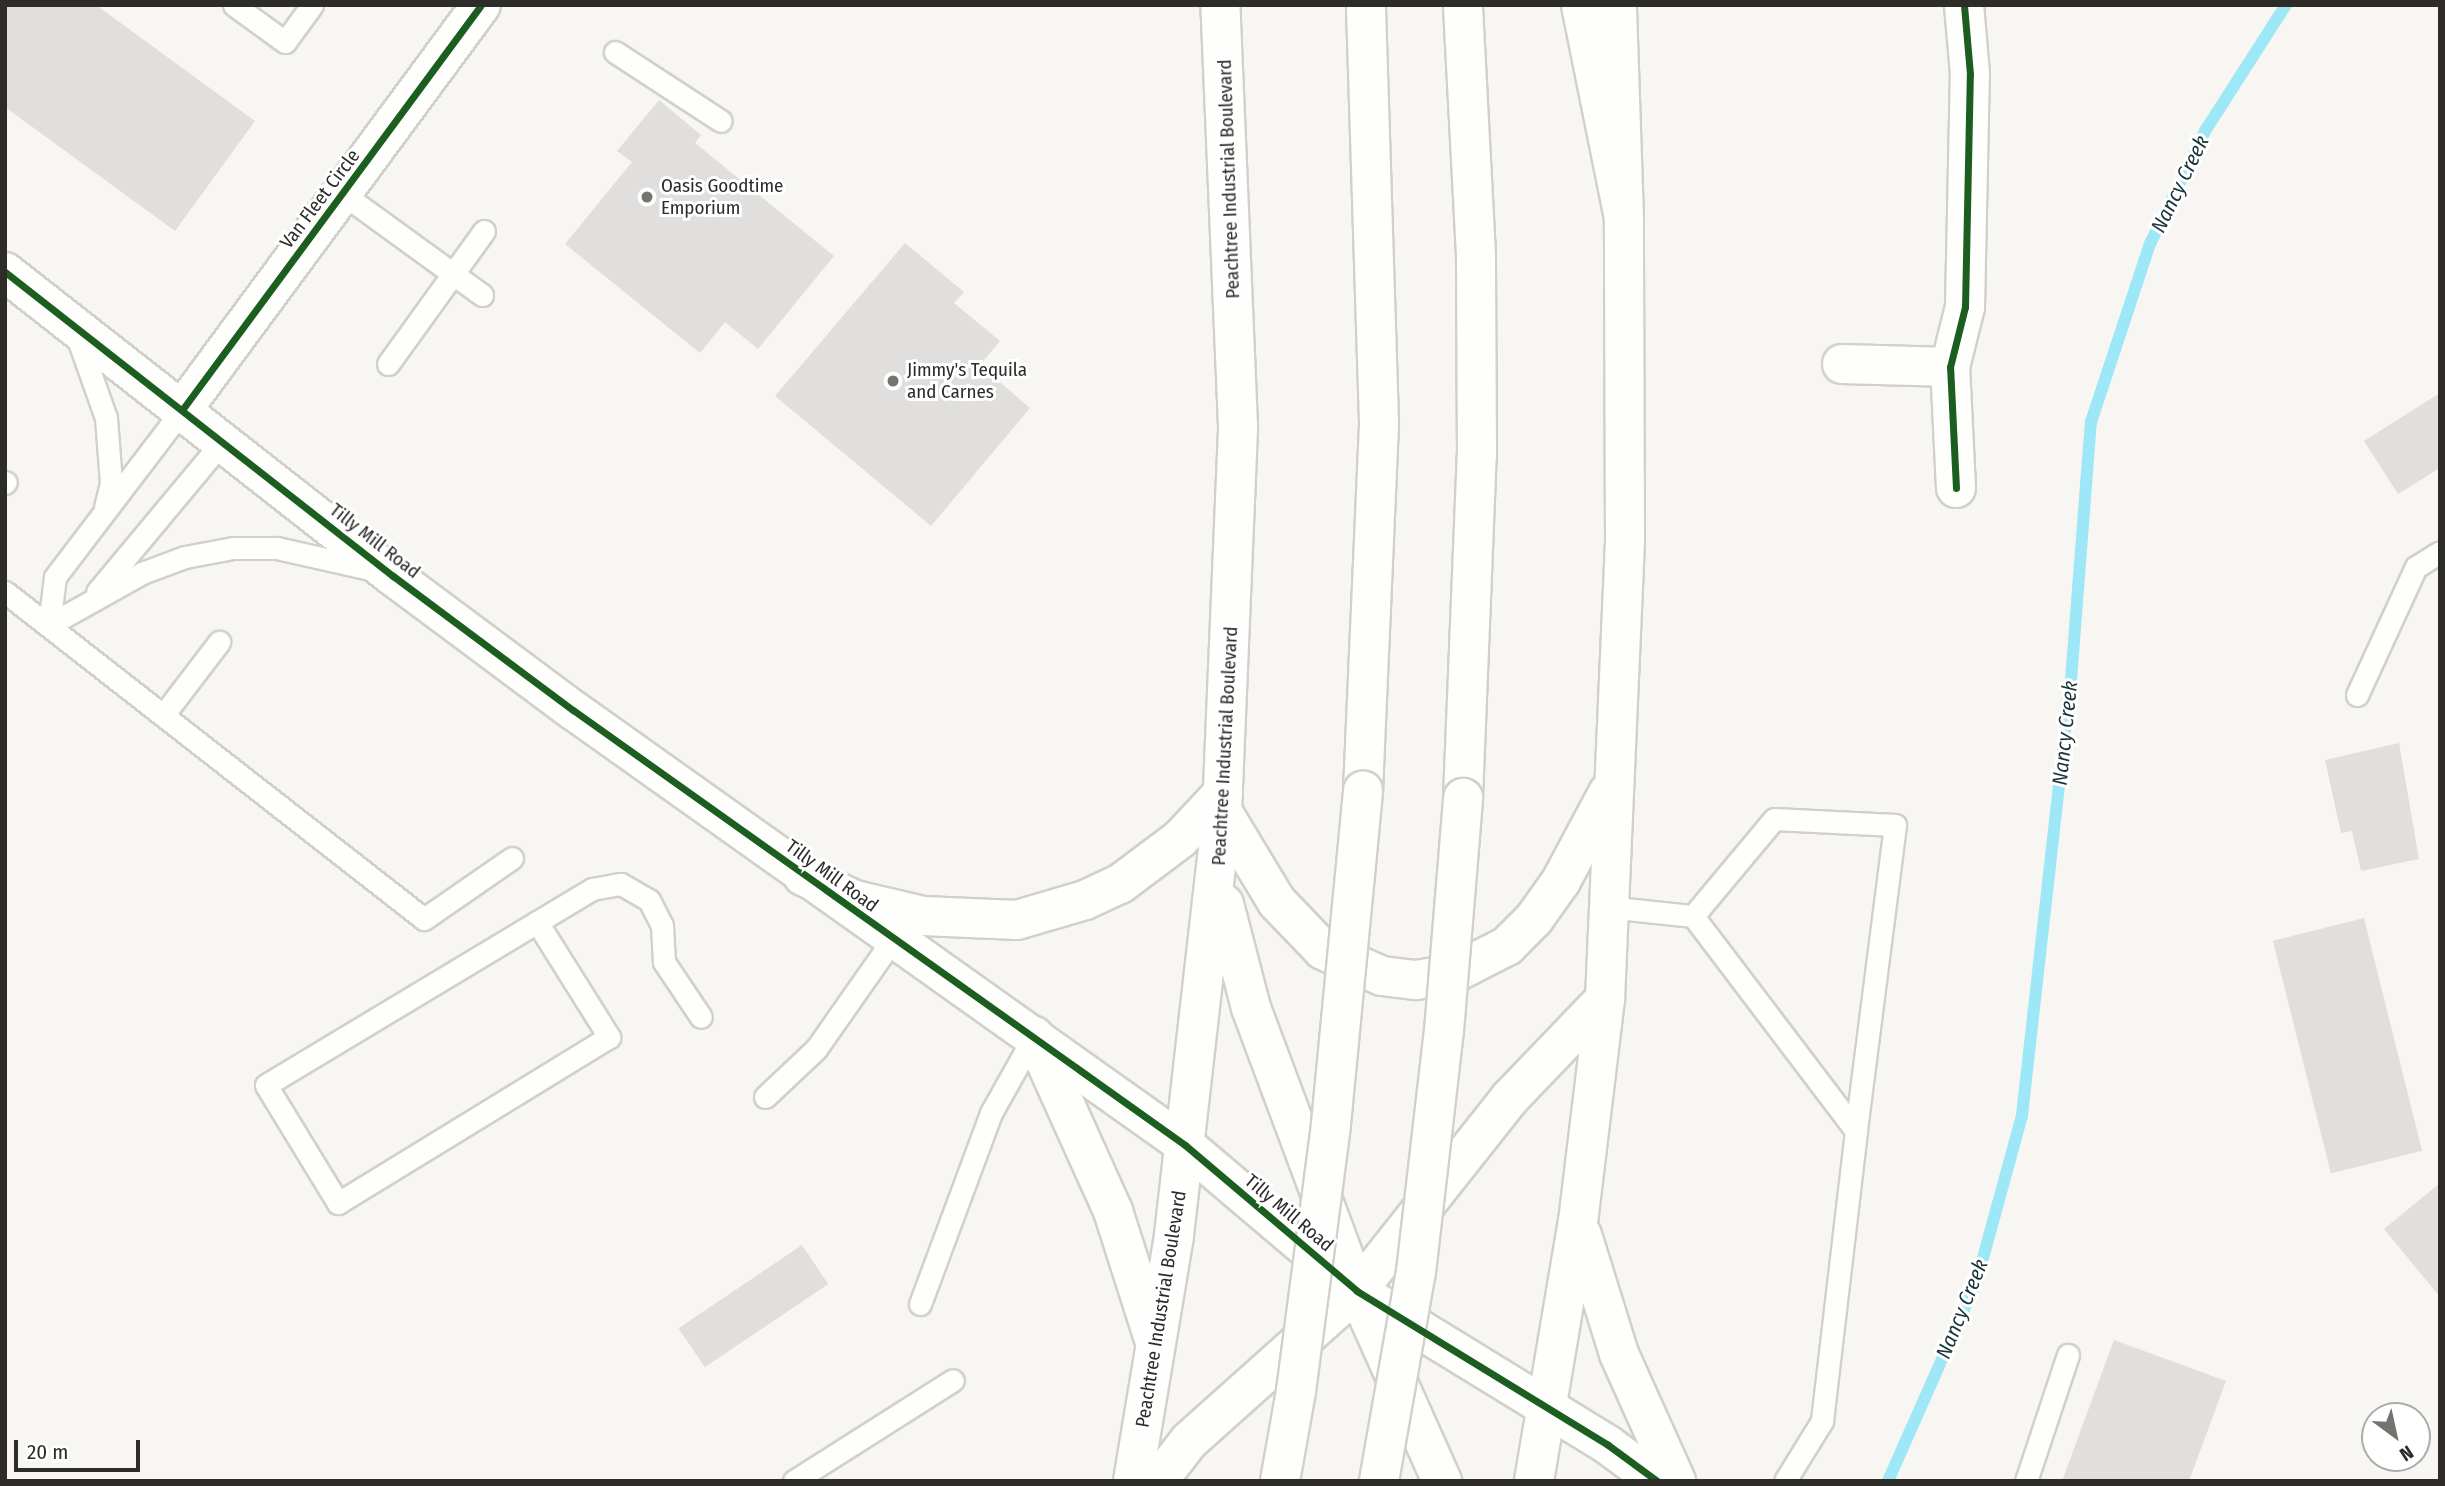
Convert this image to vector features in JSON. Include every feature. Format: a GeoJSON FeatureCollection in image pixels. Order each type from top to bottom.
{"type":"FeatureCollection","features":[{"type":"Feature","properties":{"kind":"main road","name":"Van Fleet Circle"},"geometry":{"type":"LineString","coordinates":[[182,410],[481,5]]}},
{"type":"Feature","properties":{"kind":"main road","name":"Peachtree Industrial Boulevard"},"geometry":{"type":"LineString","coordinates":[[1133,1481],[1185,1145],[1218,877],[1238,426],[1220,5]]}},
{"type":"Feature","properties":{"kind":"main road"},"geometry":{"type":"LineString","coordinates":[[1280,1481],[1296,1391],[1331,1124],[1363,791],[1380,422],[1366,5]]}},
{"type":"Feature","properties":{"kind":"main road"},"geometry":{"type":"LineString","coordinates":[[1379,1481],[1416,1272],[1444,1031],[1463,797],[1477,456],[1476,255],[1463,5]]}},
{"type":"Feature","properties":{"kind":"main road"},"geometry":{"type":"LineString","coordinates":[[1581,5],[1624,219]]}},
{"type":"Feature","properties":{"kind":"main road"},"geometry":{"type":"LineString","coordinates":[[1534,1481],[1578,1222],[1605,999],[1625,541],[1624,219],[1617,5]]}},
{"type":"Feature","properties":{"kind":"main road"},"geometry":{"type":"LineString","coordinates":[[1955,488],[1950,367],[1965,307],[1970,74],[1964,5]]}},
{"type":"Feature","properties":{"kind":"main road","name":"Tilly Mill Road"},"geometry":{"type":"LineString","coordinates":[[5,272],[393,576],[803,876],[1034,1036],[1185,1145],[1357,1291],[1548,1408],[1657,1481]]}},
{"type":"Feature","properties":{"kind":"main road"},"geometry":{"type":"LineString","coordinates":[[1842,364],[1950,367]]}},
{"type":"Feature","properties":{"kind":"main road"},"geometry":{"type":"LineString","coordinates":[[803,876],[855,900],[923,916],[1017,920],[1085,900],[1120,884],[1160,856],[1222,802],[1277,902],[1323,950],[1382,976],[1416,980],[1452,974],[1479,964],[1507,946],[1534,919],[1561,881],[1613,782]]}},
{"type":"Feature","properties":{"kind":"main road"},"geometry":{"type":"LineString","coordinates":[[1218,877],[1251,1008],[1357,1291],[1442,1481]]}},
{"type":"Feature","properties":{"kind":"main road"},"geometry":{"type":"LineString","coordinates":[[1158,1481],[1189,1441],[1357,1291],[1510,1098],[1605,999]]}},
{"type":"Feature","properties":{"kind":"main road"},"geometry":{"type":"LineString","coordinates":[[1034,1036],[1113,1211],[1156,1346]]}},
{"type":"Feature","properties":{"kind":"main road"},"geometry":{"type":"LineString","coordinates":[[1578,1222],[1619,1354],[1676,1481]]}},
{"type":"Feature","properties":{"kind":"lane"},"geometry":{"type":"LineString","coordinates":[[234,5],[285,41],[313,5]]}},
{"type":"Feature","properties":{"kind":"lane"},"geometry":{"type":"LineString","coordinates":[[615,52],[720,121]]}},
{"type":"Feature","properties":{"kind":"lane"},"geometry":{"type":"LineString","coordinates":[[344,194],[482,295]]}},
{"type":"Feature","properties":{"kind":"lane"},"geometry":{"type":"LineString","coordinates":[[388,364],[484,231]]}},
{"type":"Feature","properties":{"kind":"lane"},"geometry":{"type":"LineString","coordinates":[[72,324],[95,376],[106,418],[111,483],[103,515]]}},
{"type":"Feature","properties":{"kind":"lane"},"geometry":{"type":"LineString","coordinates":[[49,625],[55,577],[182,410]]}},
{"type":"Feature","properties":{"kind":"lane"},"geometry":{"type":"LineString","coordinates":[[89,601],[222,442]]}},
{"type":"Feature","properties":{"kind":"lane"},"geometry":{"type":"LineString","coordinates":[[49,625],[142,573],[185,557],[233,548],[277,548],[312,554],[393,576]]}},
{"type":"Feature","properties":{"kind":"lane"},"geometry":{"type":"LineString","coordinates":[[2357,695],[2416,567],[2440,552]]}},
{"type":"Feature","properties":{"kind":"lane"},"geometry":{"type":"LineString","coordinates":[[5,592],[424,919],[512,859]]}},
{"type":"Feature","properties":{"kind":"lane"},"geometry":{"type":"LineString","coordinates":[[164,714],[219,642]]}},
{"type":"Feature","properties":{"kind":"lane"},"geometry":{"type":"LineString","coordinates":[[1693,916],[1774,818],[1895,825],[1822,1421],[1786,1481]]}},
{"type":"Feature","properties":{"kind":"lane"},"geometry":{"type":"LineString","coordinates":[[537,922],[609,1037],[338,1203],[266,1085],[537,922],[592,889],[621,884],[649,900],[662,925],[664,962],[701,1017]]}},
{"type":"Feature","properties":{"kind":"lane"},"geometry":{"type":"LineString","coordinates":[[1607,907],[1693,916],[1856,1131]]}},
{"type":"Feature","properties":{"kind":"lane"},"geometry":{"type":"LineString","coordinates":[[765,1097],[816,1049],[893,939]]}},
{"type":"Feature","properties":{"kind":"lane"},"geometry":{"type":"LineString","coordinates":[[920,1304],[991,1113],[1034,1036]]}},
{"type":"Feature","properties":{"kind":"lane"},"geometry":{"type":"LineString","coordinates":[[2026,1481],[2068,1355]]}},
{"type":"Feature","properties":{"kind":"lane"},"geometry":{"type":"LineString","coordinates":[[794,1481],[953,1380]]}},
{"type":"Feature","properties":{"kind":"building"},"geometry":{"type":"Polygon","coordinates":[[[5,5],[96,5],[255,121],[175,231],[5,107],[5,5]]]}},
{"type":"Feature","properties":{"kind":"building"},"geometry":{"type":"Polygon","coordinates":[[[659,100],[701,135],[695,143],[834,256],[758,349],[725,322],[700,353],[565,244],[632,162],[617,151],[659,100]]]}},
{"type":"Feature","properties":{"kind":"building","name":"Jimmy's Tequila and Carnes"},"geometry":{"type":"Polygon","coordinates":[[[905,243],[964,292],[954,303],[1000,341],[980,365],[1030,408],[931,526],[775,396],[905,243]]]}},
{"type":"Feature","properties":{"kind":"building"},"geometry":{"type":"Polygon","coordinates":[[[2440,393],[2440,468],[2398,494],[2364,441],[2440,393]]]}},
{"type":"Feature","properties":{"kind":"building"},"geometry":{"type":"Polygon","coordinates":[[[2399,743],[2419,859],[2361,871],[2352,831],[2341,833],[2325,760],[2399,743]]]}},
{"type":"Feature","properties":{"kind":"building"},"geometry":{"type":"Polygon","coordinates":[[[2364,918],[2422,1151],[2331,1174],[2273,941],[2364,918]]]}},
{"type":"Feature","properties":{"kind":"building"},"geometry":{"type":"Polygon","coordinates":[[[2440,1183],[2440,1297],[2384,1229],[2440,1183]]]}},
{"type":"Feature","properties":{"kind":"building"},"geometry":{"type":"Polygon","coordinates":[[[802,1245],[828,1284],[705,1367],[678,1328],[802,1245]]]}},
{"type":"Feature","properties":{"kind":"building"},"geometry":{"type":"Polygon","coordinates":[[[2114,1340],[2226,1381],[2189,1481],[2062,1481],[2114,1340]]]}},
{"type":"Feature","properties":{"kind":"waterway","name":"Nancy Creek"},"geometry":{"type":"LineString","coordinates":[[1888,1481],[1977,1280],[2022,1115],[2071,680],[2091,422],[2150,244],[2205,131],[2286,5]]}},
{"type":"Feature","properties":{"kind":"cycle path"},"geometry":{"type":"LineString","coordinates":[[182,410],[481,5]]}},
{"type":"Feature","properties":{"kind":"cycle path"},"geometry":{"type":"LineString","coordinates":[[1956,488],[1950,367],[1965,307],[1970,74],[1964,5]]}},
{"type":"Feature","properties":{"kind":"cycle path"},"geometry":{"type":"LineString","coordinates":[[5,272],[393,576],[573,710],[1185,1145],[1357,1291],[1608,1445],[1657,1481]]}},
{"type":"Feature","properties":{"kind":"place","name":"Oasis Goodtime Emporium"},"geometry":{"type":"Point","coordinates":[647,197]}},
{"type":"Feature","properties":{"kind":"place","name":"Jimmy's Tequila and Carnes"},"geometry":{"type":"Point","coordinates":[893,381]}}]}
